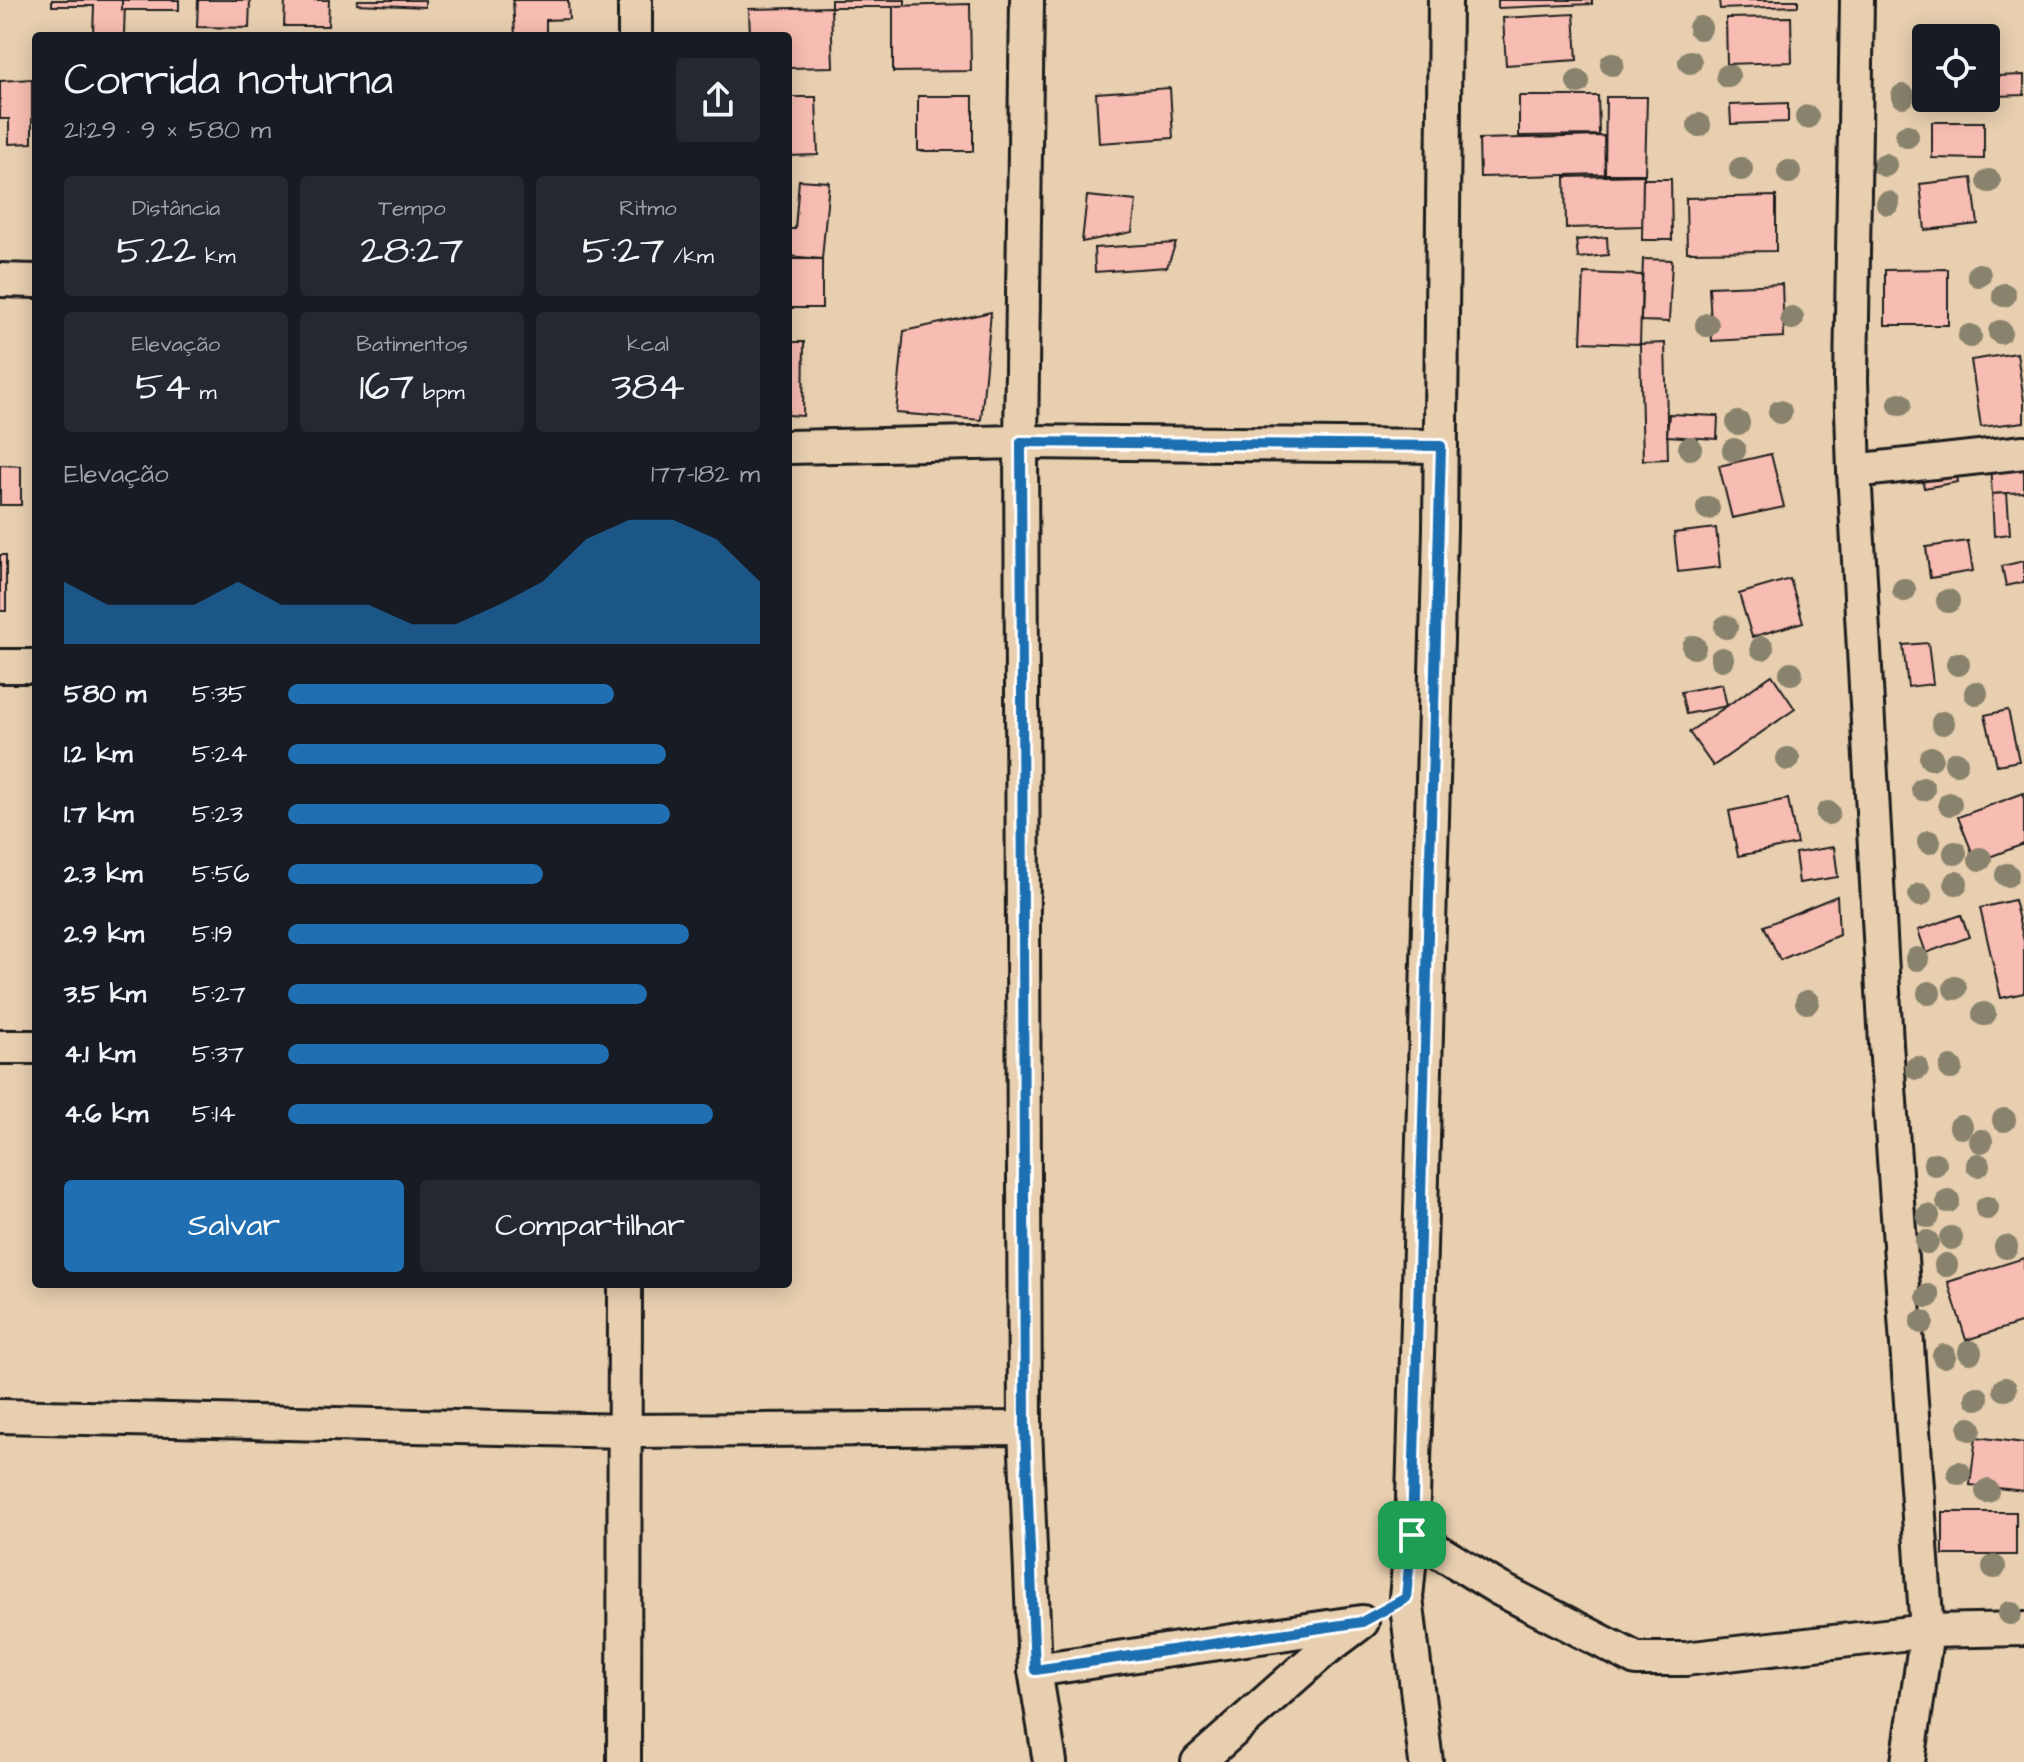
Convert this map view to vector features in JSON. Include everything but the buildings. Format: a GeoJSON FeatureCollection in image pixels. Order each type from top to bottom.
{"type":"FeatureCollection","features":[{"type":"Feature","properties":{"kind":"street"},"geometry":{"type":"LineString","coordinates":[[635,0],[635,32]]}},
{"type":"Feature","properties":{"kind":"street"},"geometry":{"type":"LineString","coordinates":[[1027,0],[1021,442],[1025,1428],[1035,1670],[1050,1762]]}},
{"type":"Feature","properties":{"kind":"street"},"geometry":{"type":"LineString","coordinates":[[1426,1762],[1406,1598],[1412,1535],[1441,446],[1445,0]]}},
{"type":"Feature","properties":{"kind":"street"},"geometry":{"type":"LineString","coordinates":[[1857,0],[1851,381],[1854,471],[1886,1044],[1927,1631],[1908,1762]]}},
{"type":"Feature","properties":{"kind":"street"},"geometry":{"type":"LineString","coordinates":[[0,280],[32,281]]}},
{"type":"Feature","properties":{"kind":"street"},"geometry":{"type":"LineString","coordinates":[[792,447],[1021,442],[1441,446]]}},
{"type":"Feature","properties":{"kind":"street"},"geometry":{"type":"LineString","coordinates":[[1854,471],[2024,452]]}},
{"type":"Feature","properties":{"kind":"street"},"geometry":{"type":"LineString","coordinates":[[0,666],[32,666]]}},
{"type":"Feature","properties":{"kind":"street"},"geometry":{"type":"LineString","coordinates":[[0,1047],[32,1047]]}},
{"type":"Feature","properties":{"kind":"street"},"geometry":{"type":"LineString","coordinates":[[624,1762],[625,1288]]}},
{"type":"Feature","properties":{"kind":"street"},"geometry":{"type":"LineString","coordinates":[[0,1416],[626,1431],[1025,1428]]}},
{"type":"Feature","properties":{"kind":"street"},"geometry":{"type":"LineString","coordinates":[[1412,1535],[1498,1588],[1636,1659],[1685,1659],[1927,1631],[2024,1629]]}},
{"type":"Feature","properties":{"kind":"street"},"geometry":{"type":"LineString","coordinates":[[1198,1762],[1322,1652],[1362,1622],[1406,1598]]}},
{"type":"Feature","properties":{"kind":"street"},"geometry":{"type":"LineString","coordinates":[[1035,1670],[1362,1622]]}},
{"type":"Feature","properties":{"kind":"route"},"geometry":{"type":"LineString","coordinates":[[1021,442],[1441,446],[1412,1535],[1406,1598],[1362,1622],[1035,1670],[1025,1428],[1021,442]]}}]}
